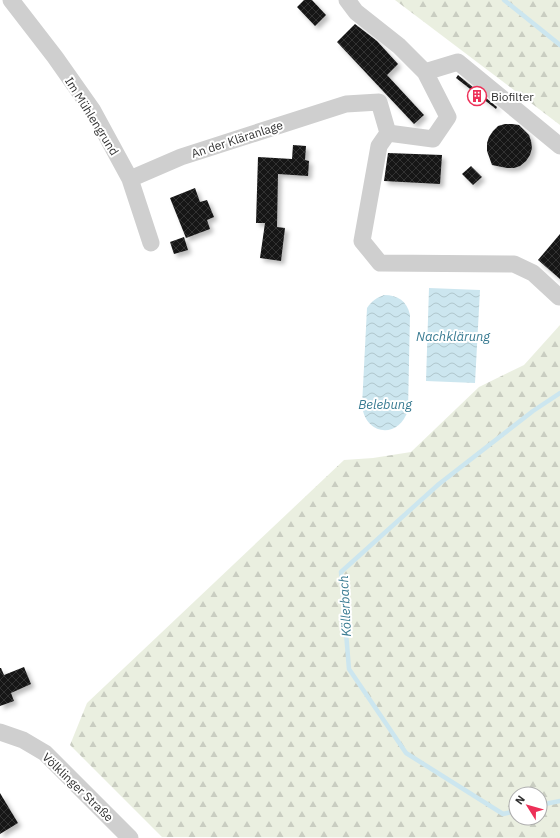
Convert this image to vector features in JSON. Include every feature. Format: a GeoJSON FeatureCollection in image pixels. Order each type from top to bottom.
{"type":"FeatureCollection","features":[{"type":"Feature","properties":{"kind":"street","name":"Im Mühlengrund"},"geometry":{"type":"LineString","coordinates":[[11,0],[55,57],[93,111],[130,179],[152,243]]}},
{"type":"Feature","properties":{"kind":"street"},"geometry":{"type":"LineString","coordinates":[[347,0],[356,12],[399,46],[425,72],[448,117],[433,139],[388,133],[379,146],[362,241],[380,263],[514,264],[533,273],[559,297],[560,296]]}},
{"type":"Feature","properties":{"kind":"street"},"geometry":{"type":"LineString","coordinates":[[425,72],[458,62],[560,146]]}},
{"type":"Feature","properties":{"kind":"street","name":"An der Kläranlage"},"geometry":{"type":"LineString","coordinates":[[130,179],[181,157],[346,104],[379,102],[388,133]]}},
{"type":"Feature","properties":{"kind":"street","name":"Völklinger Straße"},"geometry":{"type":"LineString","coordinates":[[0,732],[24,740],[45,752],[130,838]]}},
{"type":"Feature","properties":{"kind":"green space"},"geometry":{"type":"Polygon","coordinates":[[[395,0],[560,0],[560,125],[395,0]]]}},
{"type":"Feature","properties":{"kind":"green space"},"geometry":{"type":"Polygon","coordinates":[[[560,325],[560,838],[162,837],[70,745],[87,703],[344,460],[373,458],[411,452],[479,387],[524,365],[560,325]]]}},
{"type":"Feature","properties":{"kind":"water","name":"Nachklärung"},"geometry":{"type":"Polygon","coordinates":[[[429,288],[480,290],[475,383],[426,381],[429,288]]]}},
{"type":"Feature","properties":{"kind":"water","name":"Belebung"},"geometry":{"type":"Polygon","coordinates":[[[384,295],[394,296],[401,300],[407,306],[410,315],[408,410],[404,419],[398,426],[383,430],[376,428],[370,423],[365,416],[362,406],[367,308],[374,300],[384,295]]]}},
{"type":"Feature","properties":{"kind":"building"},"geometry":{"type":"Polygon","coordinates":[[[304,0],[312,0],[326,15],[315,26],[297,7],[304,0]]]}},
{"type":"Feature","properties":{"kind":"building"},"geometry":{"type":"Polygon","coordinates":[[[355,24],[377,41],[398,64],[387,75],[424,115],[414,124],[337,42],[355,24]]]}},
{"type":"Feature","properties":{"kind":"building"},"geometry":{"type":"Polygon","coordinates":[[[458,75],[497,107],[496,109],[456,78],[458,75]]]}},
{"type":"Feature","properties":{"kind":"building"},"geometry":{"type":"Polygon","coordinates":[[[505,124],[519,125],[529,135],[531,141],[532,148],[530,155],[520,166],[514,168],[492,165],[487,151],[487,143],[493,131],[498,126],[505,124]]]}},
{"type":"Feature","properties":{"kind":"building"},"geometry":{"type":"Polygon","coordinates":[[[293,145],[306,146],[305,160],[309,161],[308,176],[278,174],[277,227],[285,228],[281,261],[260,258],[265,223],[256,223],[258,157],[292,159],[293,145]]]}},
{"type":"Feature","properties":{"kind":"building"},"geometry":{"type":"Polygon","coordinates":[[[388,153],[442,155],[440,184],[384,181],[388,153]]]}},
{"type":"Feature","properties":{"kind":"building"},"geometry":{"type":"Polygon","coordinates":[[[471,166],[482,177],[473,185],[462,174],[471,166]]]}},
{"type":"Feature","properties":{"kind":"building"},"geometry":{"type":"Polygon","coordinates":[[[195,188],[200,202],[207,200],[214,217],[207,220],[210,229],[186,238],[170,198],[195,188]]]}},
{"type":"Feature","properties":{"kind":"building"},"geometry":{"type":"Polygon","coordinates":[[[560,234],[560,279],[538,260],[560,234]]]}},
{"type":"Feature","properties":{"kind":"building"},"geometry":{"type":"Polygon","coordinates":[[[184,237],[188,250],[174,254],[170,242],[184,237]]]}},
{"type":"Feature","properties":{"kind":"building"},"geometry":{"type":"Polygon","coordinates":[[[24,667],[31,684],[11,693],[14,701],[0,706],[0,668],[4,675],[24,667]]]}},
{"type":"Feature","properties":{"kind":"building"},"geometry":{"type":"Polygon","coordinates":[[[0,793],[18,823],[0,834],[0,793]]]}},
{"type":"Feature","properties":{"kind":"waterway","name":"Köllerbach"},"geometry":{"type":"LineString","coordinates":[[504,0],[560,45]]}},
{"type":"Feature","properties":{"kind":"waterway","name":"Köllerbach"},"geometry":{"type":"LineString","coordinates":[[508,813],[503,814],[406,753],[349,669],[341,572],[439,484],[533,411],[560,393]]}},
{"type":"Feature","properties":{"kind":"waterway","name":"Köllerbach"},"geometry":{"type":"LineString","coordinates":[[548,803],[560,801]]}},
{"type":"Feature","properties":{"kind":"place","name":"Biofilter"},"geometry":{"type":"Point","coordinates":[477,96]}}]}
